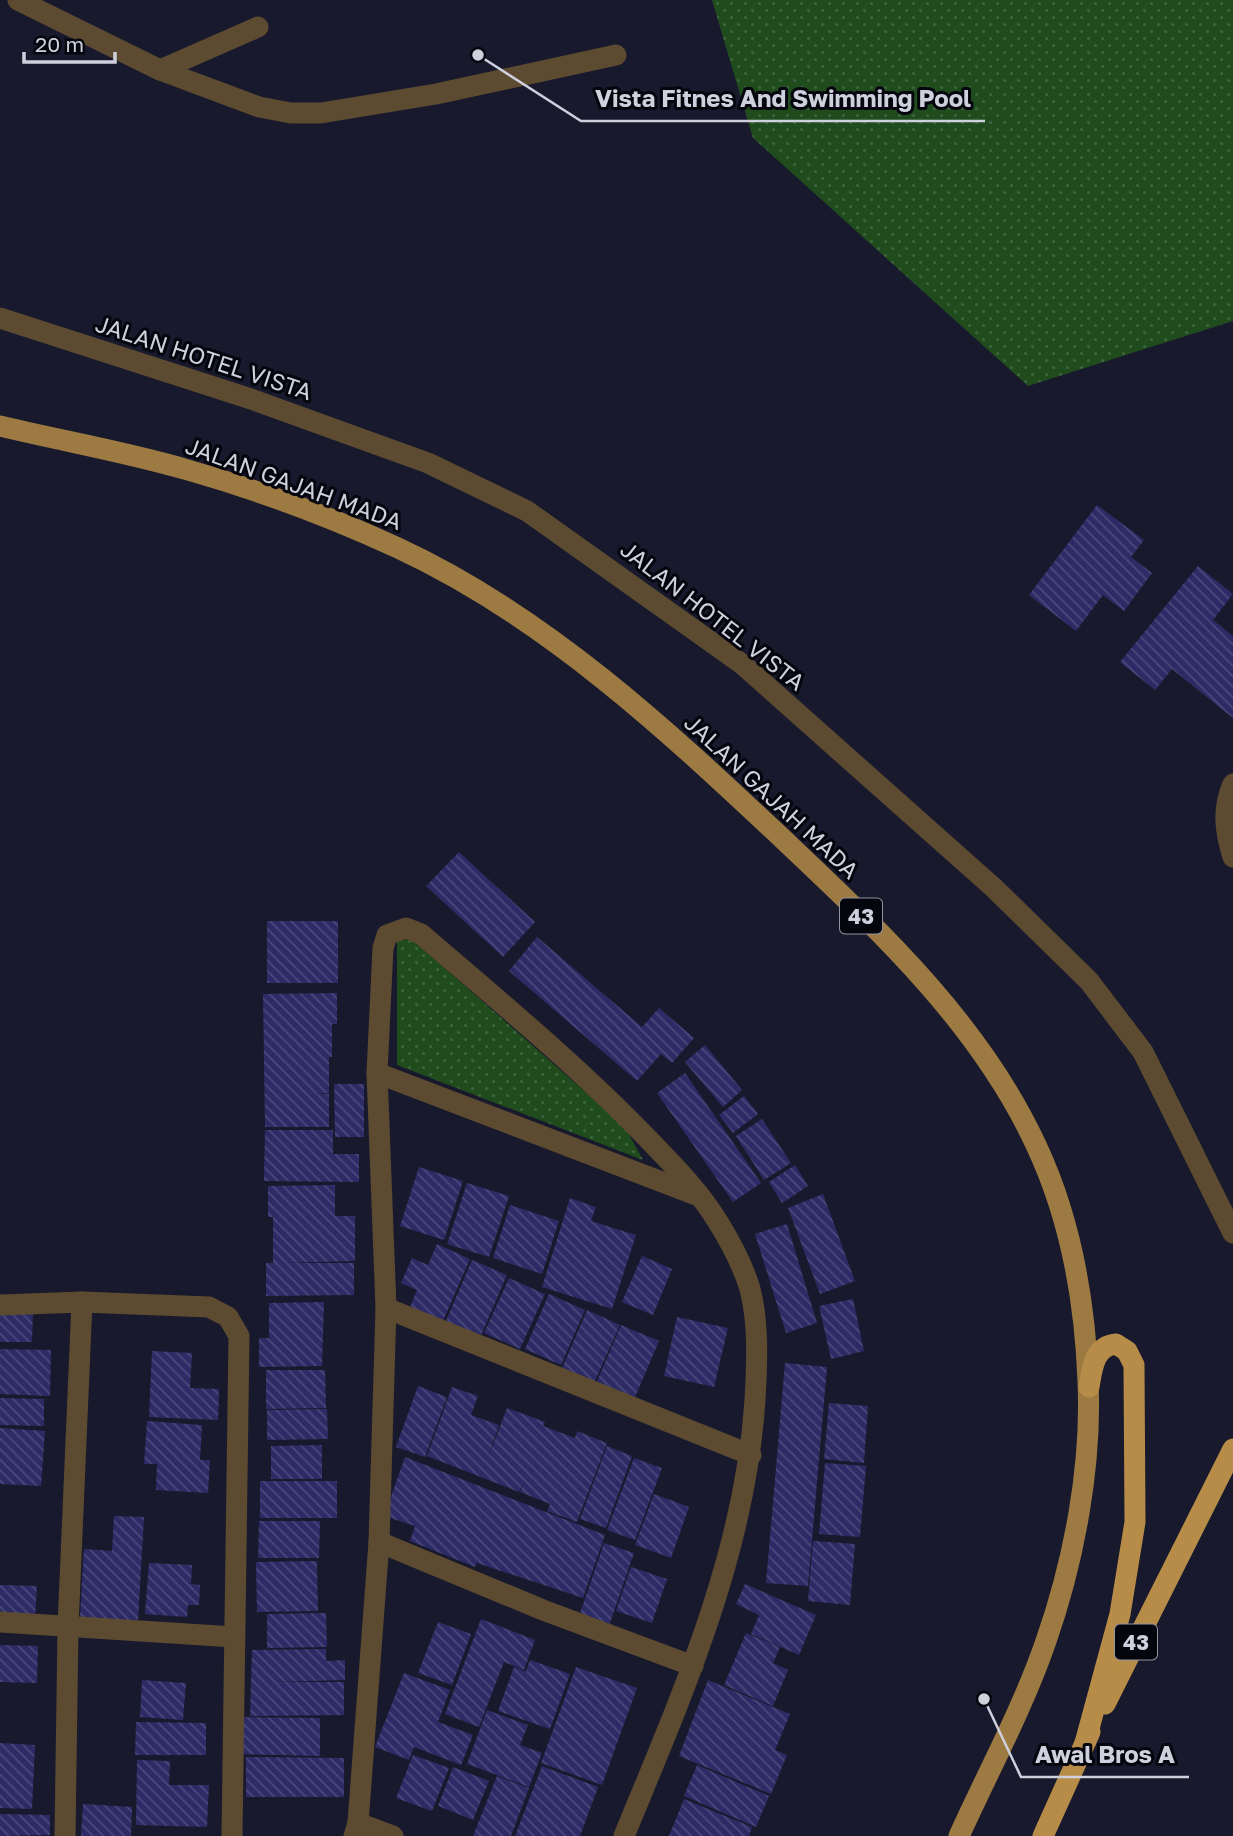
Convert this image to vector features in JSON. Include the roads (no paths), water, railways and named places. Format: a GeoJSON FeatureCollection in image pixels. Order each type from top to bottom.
{"type":"FeatureCollection","features":[{"type":"Feature","properties":{"kind":"highway"},"geometry":{"type":"LineString","coordinates":[[1085,1743],[1120,1614],[1135,1522],[1134,1365],[1127,1350],[1116,1344],[1103,1348],[1094,1361],[1089,1387]]}},
{"type":"Feature","properties":{"kind":"highway","name":"43"},"geometry":{"type":"LineString","coordinates":[[1043,1836],[1085,1743],[1233,1449]]}},
{"type":"Feature","properties":{"kind":"main road","name":"JALAN GAJAH MADA"},"geometry":{"type":"LineString","coordinates":[[0,426],[188,470],[396,547],[478,590],[614,688],[745,804],[847,901],[920,976],[978,1047],[1035,1142],[1054,1189],[1070,1246],[1080,1300],[1089,1387],[1084,1463],[1076,1517],[1046,1644],[959,1836]]}},
{"type":"Feature","properties":{"kind":"street"},"geometry":{"type":"LineString","coordinates":[[20,0],[160,70],[259,107],[292,113],[321,113],[436,94],[616,55]]}},
{"type":"Feature","properties":{"kind":"street"},"geometry":{"type":"LineString","coordinates":[[160,70],[258,27]]}},
{"type":"Feature","properties":{"kind":"street","name":"JALAN HOTEL VISTA"},"geometry":{"type":"LineString","coordinates":[[0,318],[251,399],[428,463],[527,511],[742,664],[995,888],[1089,981],[1143,1052],[1233,1233]]}},
{"type":"Feature","properties":{"kind":"street"},"geometry":{"type":"LineString","coordinates":[[1233,784],[1226,801],[1224,818],[1233,857]]}},
{"type":"Feature","properties":{"kind":"street"},"geometry":{"type":"LineString","coordinates":[[393,1836],[356,1830],[380,1542],[386,1308],[377,1073],[385,941],[392,931],[412,928],[528,1026],[625,1115],[699,1196],[729,1240],[750,1290],[755,1319],[756,1375],[751,1455],[733,1538],[694,1666],[624,1836]]}},
{"type":"Feature","properties":{"kind":"street"},"geometry":{"type":"LineString","coordinates":[[377,1073],[699,1196]]}},
{"type":"Feature","properties":{"kind":"street"},"geometry":{"type":"LineString","coordinates":[[0,1305],[82,1303],[209,1307],[228,1317],[239,1336],[232,1836]]}},
{"type":"Feature","properties":{"kind":"street"},"geometry":{"type":"LineString","coordinates":[[65,1836],[68,1627],[82,1303]]}},
{"type":"Feature","properties":{"kind":"street"},"geometry":{"type":"LineString","coordinates":[[386,1308],[751,1455]]}},
{"type":"Feature","properties":{"kind":"street"},"geometry":{"type":"LineString","coordinates":[[380,1542],[543,1611],[694,1666]]}},
{"type":"Feature","properties":{"kind":"street"},"geometry":{"type":"LineString","coordinates":[[0,1622],[234,1637]]}},
{"type":"Feature","properties":{"kind":"place","name":"Vista Fitnes And Swimming Pool"},"geometry":{"type":"Point","coordinates":[478,55]}},
{"type":"Feature","properties":{"kind":"place","name":"Awal Bros A"},"geometry":{"type":"Point","coordinates":[984,1699]}}]}
